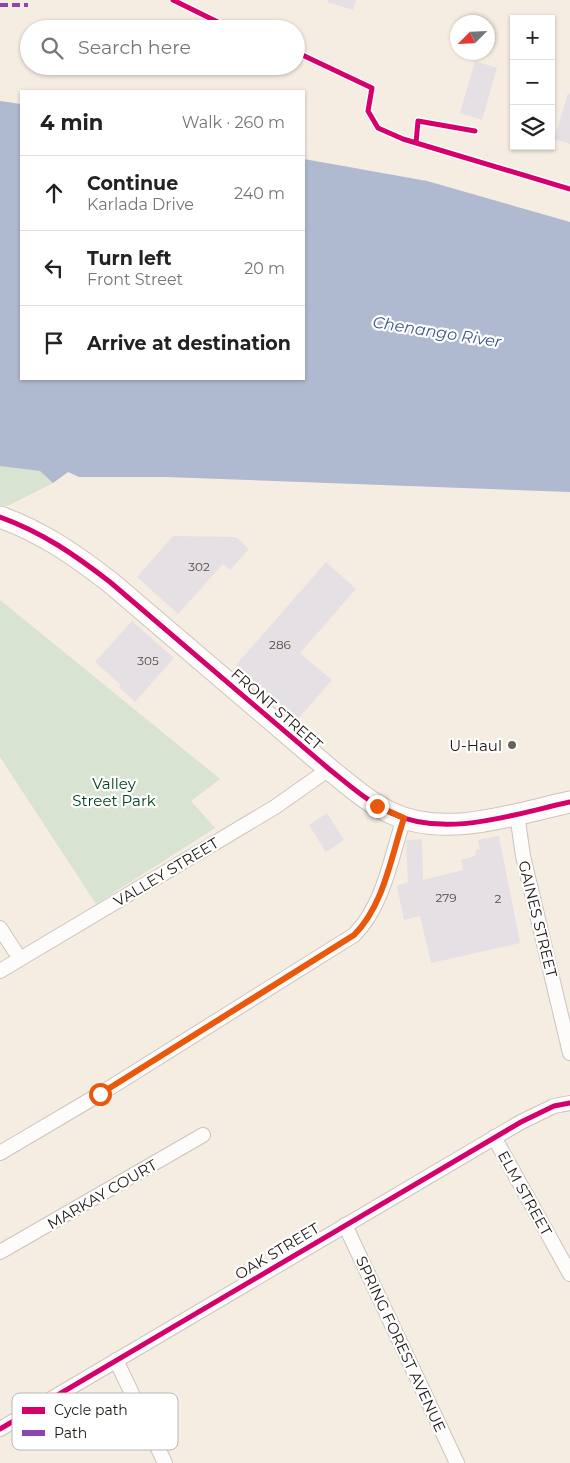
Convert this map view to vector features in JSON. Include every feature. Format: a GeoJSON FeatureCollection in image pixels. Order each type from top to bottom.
{"type":"FeatureCollection","features":[{"type":"Feature","properties":{"kind":"main road","name":"FRONT STREET"},"geometry":{"type":"LineString","coordinates":[[0,518],[34,530],[75,555],[103,576],[329,769],[377,806],[404,818],[430,823],[460,824],[570,802]]}},
{"type":"Feature","properties":{"kind":"street","name":"VALLEY STREET"},"geometry":{"type":"LineString","coordinates":[[0,971],[275,807],[329,769]]}},
{"type":"Feature","properties":{"kind":"street","name":"GAINES STREET"},"geometry":{"type":"LineString","coordinates":[[516,814],[523,856],[570,1053]]}},
{"type":"Feature","properties":{"kind":"street"},"geometry":{"type":"LineString","coordinates":[[0,1153],[100,1094],[354,935],[366,924],[374,910],[404,818]]}},
{"type":"Feature","properties":{"kind":"street"},"geometry":{"type":"LineString","coordinates":[[0,928],[20,959]]}},
{"type":"Feature","properties":{"kind":"street","name":"OAK STREET"},"geometry":{"type":"LineString","coordinates":[[61,1393],[494,1138],[554,1106],[570,1103]]}},
{"type":"Feature","properties":{"kind":"street","name":"MARKAY COURT"},"geometry":{"type":"LineString","coordinates":[[0,1252],[203,1135]]}},
{"type":"Feature","properties":{"kind":"street","name":"ELM STREET"},"geometry":{"type":"LineString","coordinates":[[494,1138],[570,1274]]}},
{"type":"Feature","properties":{"kind":"street","name":"SPRING FOREST AVENUE"},"geometry":{"type":"LineString","coordinates":[[345,1225],[457,1463]]}},
{"type":"Feature","properties":{"kind":"street"},"geometry":{"type":"LineString","coordinates":[[116,1360],[132,1393]]}},
{"type":"Feature","properties":{"kind":"street","name":"OAK STREET"},"geometry":{"type":"LineString","coordinates":[[0,1430],[12,1423]]}},
{"type":"Feature","properties":{"kind":"street"},"geometry":{"type":"LineString","coordinates":[[159,1450],[165,1463]]}},
{"type":"Feature","properties":{"kind":"green space"},"geometry":{"type":"Polygon","coordinates":[[[0,466],[40,471],[53,483],[7,506],[0,505],[0,466]]]}},
{"type":"Feature","properties":{"kind":"green space","name":"Valley Street Park"},"geometry":{"type":"Polygon","coordinates":[[[0,600],[220,779],[191,801],[215,828],[96,904],[0,757],[0,600]]]}},
{"type":"Feature","properties":{"kind":"water","name":"Chenango River"},"geometry":{"type":"Polygon","coordinates":[[[0,101],[20,104],[20,380],[305,380],[305,159],[427,181],[570,222],[570,492],[166,477],[79,477],[68,472],[53,483],[40,471],[0,466],[0,101]]]}},
{"type":"Feature","properties":{"kind":"building"},"geometry":{"type":"Polygon","coordinates":[[[328,0],[356,0],[353,10],[327,2],[328,0]]]}},
{"type":"Feature","properties":{"kind":"building"},"geometry":{"type":"Polygon","coordinates":[[[475,61],[497,68],[482,120],[460,113],[475,61]]]}},
{"type":"Feature","properties":{"kind":"building"},"geometry":{"type":"Polygon","coordinates":[[[568,93],[570,94],[570,144],[555,139],[568,93]]]}},
{"type":"Feature","properties":{"kind":"building"},"geometry":{"type":"Polygon","coordinates":[[[173,536],[236,537],[249,549],[230,570],[223,564],[178,614],[137,577],[173,536]]]}},
{"type":"Feature","properties":{"kind":"building"},"geometry":{"type":"Polygon","coordinates":[[[326,562],[356,589],[300,653],[332,680],[298,719],[236,665],[326,562]]]}},
{"type":"Feature","properties":{"kind":"building"},"geometry":{"type":"Polygon","coordinates":[[[132,621],[174,658],[135,702],[119,687],[121,685],[95,662],[132,621]]]}},
{"type":"Feature","properties":{"kind":"building"},"geometry":{"type":"Polygon","coordinates":[[[327,813],[344,840],[326,852],[309,825],[327,813]]]}},
{"type":"Feature","properties":{"kind":"building"},"geometry":{"type":"Polygon","coordinates":[[[499,836],[520,943],[431,963],[420,916],[404,920],[397,886],[408,882],[406,840],[422,839],[423,880],[463,870],[461,860],[475,856],[476,850],[480,849],[478,840],[499,836]]]}},
{"type":"Feature","properties":{"kind":"marked path"},"geometry":{"type":"LineString","coordinates":[[0,5],[28,5]]}},
{"type":"Feature","properties":{"kind":"cycle path"},"geometry":{"type":"LineString","coordinates":[[173,0],[214,20]]}},
{"type":"Feature","properties":{"kind":"cycle path"},"geometry":{"type":"LineString","coordinates":[[305,56],[372,88],[368,111],[378,128],[403,139],[570,189]]}},
{"type":"Feature","properties":{"kind":"cycle path"},"geometry":{"type":"LineString","coordinates":[[416,143],[418,121],[475,131]]}},
{"type":"Feature","properties":{"kind":"cycle path"},"geometry":{"type":"LineString","coordinates":[[0,517],[44,537],[97,572],[329,769],[383,809],[412,820],[434,824],[457,824],[503,818],[570,802]]}},
{"type":"Feature","properties":{"kind":"cycle path"},"geometry":{"type":"LineString","coordinates":[[61,1393],[521,1122],[554,1106],[570,1103]]}},
{"type":"Feature","properties":{"kind":"cycle path"},"geometry":{"type":"LineString","coordinates":[[0,1429],[12,1422]]}},
{"type":"Feature","properties":{"kind":"place","name":"U-Haul"},"geometry":{"type":"Point","coordinates":[512,745]}},
{"type":"Feature","properties":{"kind":"route"},"geometry":{"type":"LineString","coordinates":[[100,1094],[354,935],[366,924],[374,910],[404,818],[377,806]]}}]}
